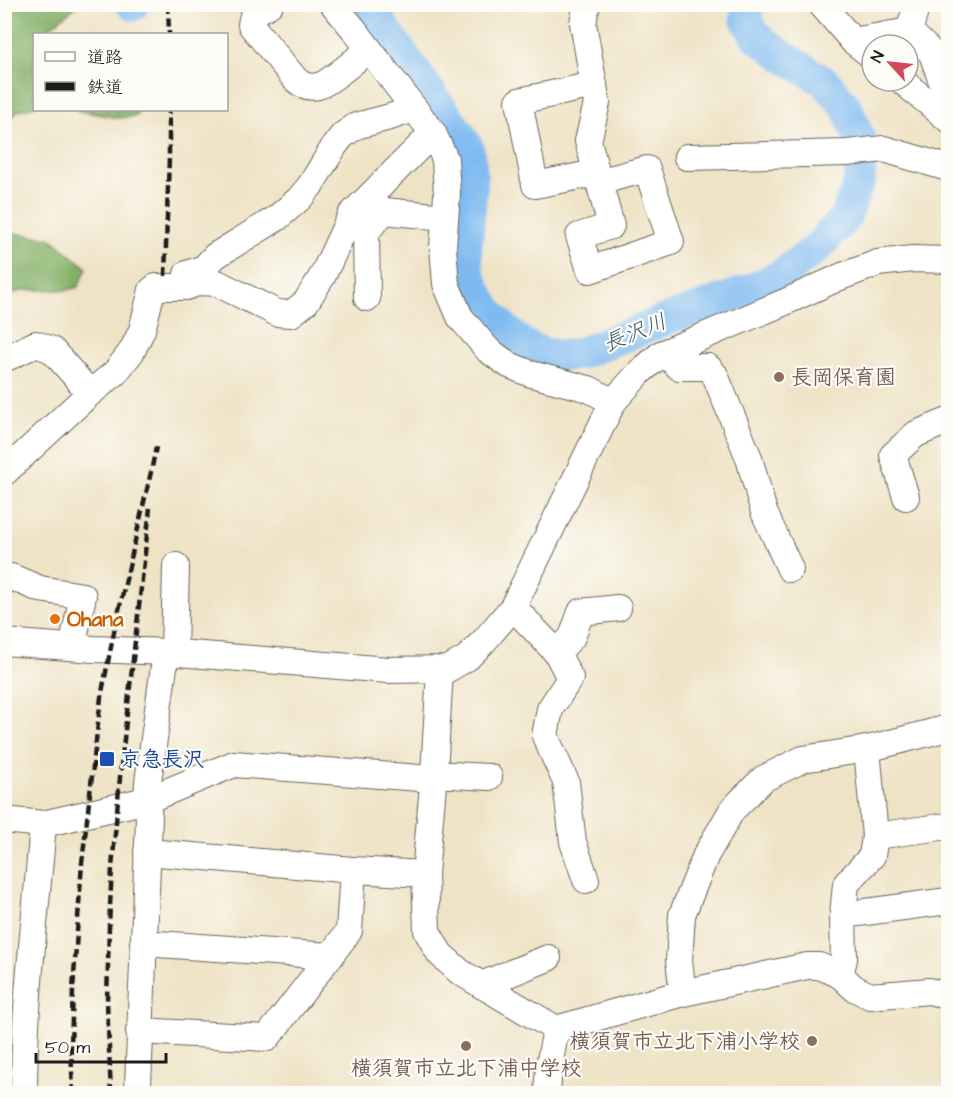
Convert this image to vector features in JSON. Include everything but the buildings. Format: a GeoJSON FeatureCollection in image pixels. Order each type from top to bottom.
{"type":"FeatureCollection","features":[{"type":"Feature","properties":{"kind":"street"},"geometry":{"type":"LineString","coordinates":[[270,4],[254,13],[251,25],[296,80],[303,85],[322,86],[369,49]]}},
{"type":"Feature","properties":{"kind":"street"},"geometry":{"type":"LineString","coordinates":[[333,4],[433,133],[445,159],[447,195],[443,247],[446,284],[460,317],[488,350],[509,365],[531,374],[589,389],[613,402]]}},
{"type":"Feature","properties":{"kind":"street"},"geometry":{"type":"LineString","coordinates":[[587,4],[583,23],[594,85],[597,103],[588,141],[597,177],[611,226],[579,236],[590,270],[671,242],[647,169],[597,177],[535,185],[519,101],[594,85]]}},
{"type":"Feature","properties":{"kind":"street"},"geometry":{"type":"LineString","coordinates":[[821,4],[860,46]]}},
{"type":"Feature","properties":{"kind":"street"},"geometry":{"type":"LineString","coordinates":[[893,33],[912,23],[919,33]]}},
{"type":"Feature","properties":{"kind":"street"},"geometry":{"type":"LineString","coordinates":[[920,35],[932,53],[947,97],[947,117]]}},
{"type":"Feature","properties":{"kind":"street"},"geometry":{"type":"LineString","coordinates":[[917,93],[947,117]]}},
{"type":"Feature","properties":{"kind":"street"},"geometry":{"type":"LineString","coordinates":[[186,287],[187,274],[204,268],[215,256],[277,218],[299,199],[343,135],[356,126],[414,109]]}},
{"type":"Feature","properties":{"kind":"street"},"geometry":{"type":"LineString","coordinates":[[4,473],[90,393],[115,373],[132,351],[142,330],[152,290],[156,287],[186,287],[200,282],[217,283],[277,313],[291,314],[306,302],[323,275],[351,215],[433,133]]}},
{"type":"Feature","properties":{"kind":"street"},"geometry":{"type":"LineString","coordinates":[[687,157],[847,153],[884,149],[948,168]]}},
{"type":"Feature","properties":{"kind":"street"},"geometry":{"type":"LineString","coordinates":[[367,298],[366,232],[384,211],[445,217]]}},
{"type":"Feature","properties":{"kind":"street"},"geometry":{"type":"LineString","coordinates":[[4,642],[388,670],[448,669],[467,658],[513,607],[613,402],[639,372],[661,354],[878,263],[913,259],[948,260]]}},
{"type":"Feature","properties":{"kind":"street"},"geometry":{"type":"LineString","coordinates":[[4,359],[36,344],[52,350],[90,393]]}},
{"type":"Feature","properties":{"kind":"street"},"geometry":{"type":"LineString","coordinates":[[661,354],[679,367],[708,367],[715,375],[748,458],[764,512],[790,569]]}},
{"type":"Feature","properties":{"kind":"street"},"geometry":{"type":"LineString","coordinates":[[906,497],[893,455],[916,434],[948,421]]}},
{"type":"Feature","properties":{"kind":"street"},"geometry":{"type":"LineString","coordinates":[[140,1094],[138,1085],[139,1032],[149,818],[148,782],[170,653],[176,566]]}},
{"type":"Feature","properties":{"kind":"street"},"geometry":{"type":"LineString","coordinates":[[4,576],[40,589],[83,596],[72,647]]}},
{"type":"Feature","properties":{"kind":"street"},"geometry":{"type":"LineString","coordinates":[[513,607],[557,653],[570,678],[550,709],[545,736],[566,782],[573,842],[586,879]]}},
{"type":"Feature","properties":{"kind":"street"},"geometry":{"type":"LineString","coordinates":[[557,653],[572,637],[581,612],[618,608]]}},
{"type":"Feature","properties":{"kind":"street"},"geometry":{"type":"LineString","coordinates":[[440,670],[425,874],[427,930],[440,954],[460,972],[556,1029],[683,993],[807,966],[819,966],[840,975],[854,988],[870,996],[928,991],[948,996]]}},
{"type":"Feature","properties":{"kind":"street"},"geometry":{"type":"LineString","coordinates":[[683,993],[679,961],[682,915],[706,855],[732,810],[763,779],[803,759],[867,750],[948,728]]}},
{"type":"Feature","properties":{"kind":"street"},"geometry":{"type":"LineString","coordinates":[[840,975],[844,958],[843,915],[846,884],[872,856],[875,836],[867,750]]}},
{"type":"Feature","properties":{"kind":"street"},"geometry":{"type":"LineString","coordinates":[[4,820],[43,824],[147,800],[234,764],[434,776],[489,777]]}},
{"type":"Feature","properties":{"kind":"street"},"geometry":{"type":"LineString","coordinates":[[18,1079],[43,824]]}},
{"type":"Feature","properties":{"kind":"street"},"geometry":{"type":"LineString","coordinates":[[875,836],[948,826]]}},
{"type":"Feature","properties":{"kind":"street"},"geometry":{"type":"LineString","coordinates":[[147,852],[425,874]]}},
{"type":"Feature","properties":{"kind":"street"},"geometry":{"type":"LineString","coordinates":[[139,1032],[267,1038],[350,931],[353,870]]}},
{"type":"Feature","properties":{"kind":"street"},"geometry":{"type":"LineString","coordinates":[[843,915],[948,901]]}},
{"type":"Feature","properties":{"kind":"street"},"geometry":{"type":"LineString","coordinates":[[143,943],[331,956]]}},
{"type":"Feature","properties":{"kind":"street"},"geometry":{"type":"LineString","coordinates":[[481,985],[548,958]]}},
{"type":"Feature","properties":{"kind":"street"},"geometry":{"type":"LineString","coordinates":[[547,1094],[549,1066],[556,1029]]}},
{"type":"Feature","properties":{"kind":"green space"},"geometry":{"type":"Polygon","coordinates":[[[5,4],[78,5],[44,33],[33,33],[33,106],[17,111],[5,129],[5,4]]]}},
{"type":"Feature","properties":{"kind":"green space"},"geometry":{"type":"Polygon","coordinates":[[[81,111],[137,111],[137,116],[117,118],[81,111]]]}},
{"type":"Feature","properties":{"kind":"green space"},"geometry":{"type":"Polygon","coordinates":[[[5,228],[14,233],[50,238],[87,268],[78,287],[67,290],[24,290],[5,296],[5,228]]]}},
{"type":"Feature","properties":{"kind":"waterway","name":"長沢川"},"geometry":{"type":"LineString","coordinates":[[366,4],[468,148],[472,185],[466,250],[468,273],[476,291],[488,311],[524,345],[543,353],[561,356],[579,354],[750,290],[783,274],[818,247],[845,218],[860,180],[860,140],[847,108],[825,82],[756,36],[746,19],[748,4]]}},
{"type":"Feature","properties":{"kind":"railway"},"geometry":{"type":"LineString","coordinates":[[168,4],[169,33]]}},
{"type":"Feature","properties":{"kind":"railway"},"geometry":{"type":"LineString","coordinates":[[165,276],[169,111]]}},
{"type":"Feature","properties":{"kind":"railway"},"geometry":{"type":"LineString","coordinates":[[73,1094],[71,1046],[77,932],[82,863],[101,697],[156,447]]}},
{"type":"Feature","properties":{"kind":"railway"},"geometry":{"type":"LineString","coordinates":[[111,1094],[107,1002],[112,868],[150,508]]}},
{"type":"Feature","properties":{"kind":"place","name":"長岡保育園"},"geometry":{"type":"Point","coordinates":[779,377]}},
{"type":"Feature","properties":{"kind":"place","name":"Ohana"},"geometry":{"type":"Point","coordinates":[55,619]}},
{"type":"Feature","properties":{"kind":"place","name":"京急長沢"},"geometry":{"type":"Point","coordinates":[107,759]}},
{"type":"Feature","properties":{"kind":"place","name":"横須賀市立北下浦小学校"},"geometry":{"type":"Point","coordinates":[812,1041]}},
{"type":"Feature","properties":{"kind":"place","name":"横須賀市立北下浦中学校"},"geometry":{"type":"Point","coordinates":[466,1046]}}]}
